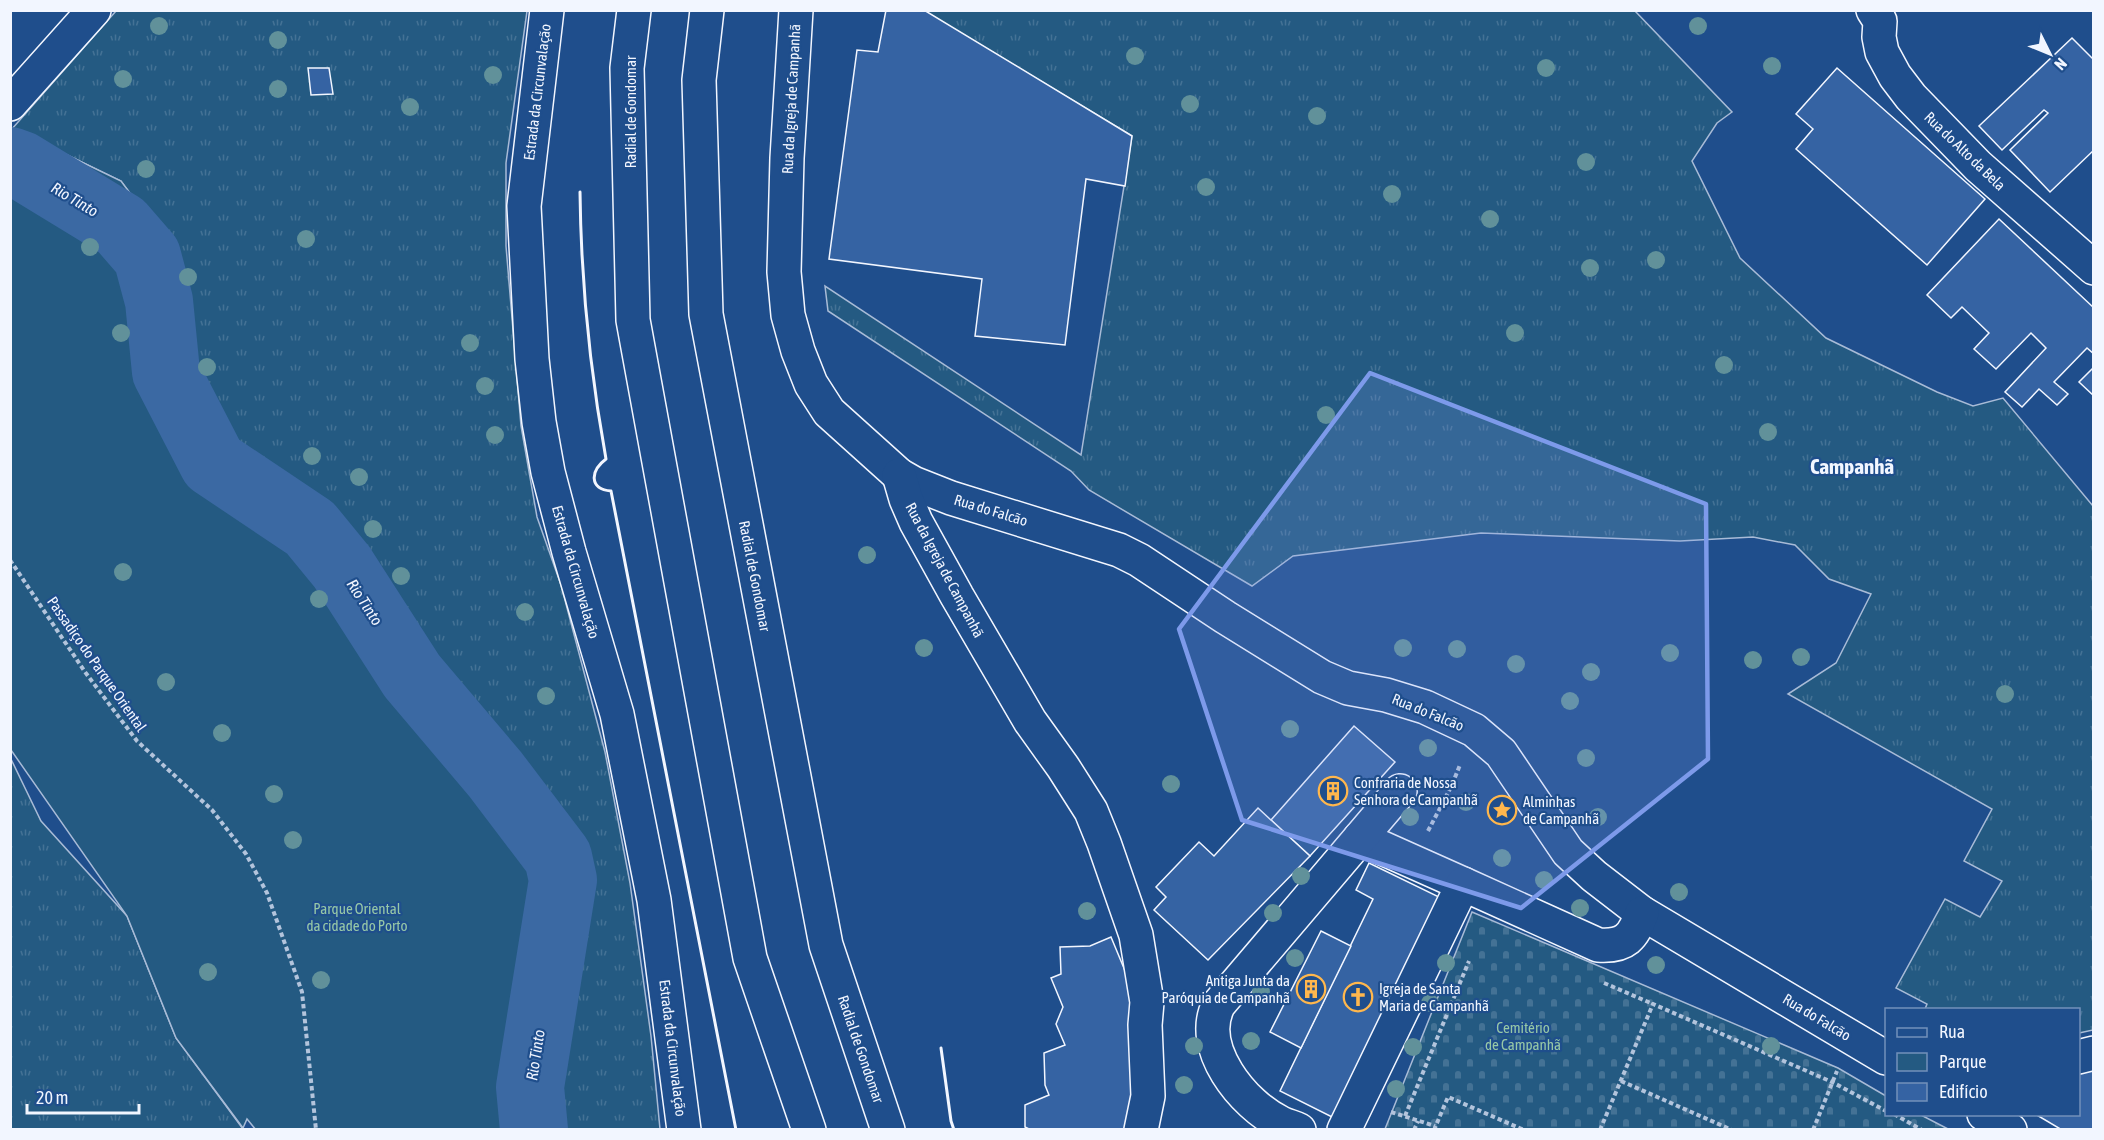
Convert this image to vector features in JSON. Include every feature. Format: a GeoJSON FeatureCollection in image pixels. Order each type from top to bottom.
{"type":"FeatureCollection","features":[{"type":"Feature","properties":{"kind":"main road"},"geometry":{"type":"LineString","coordinates":[[10,104],[94,10]]}},
{"type":"Feature","properties":{"kind":"main road","name":"Estrada da Circunvalação"},"geometry":{"type":"LineString","coordinates":[[547,10],[524,206],[532,359],[539,422],[548,472],[566,541],[617,714],[654,900],[684,1130]]}},
{"type":"Feature","properties":{"kind":"main road","name":"Radial de Gondomar"},"geometry":{"type":"LineString","coordinates":[[634,10],[627,68],[633,320],[750,958],[809,1130]]}},
{"type":"Feature","properties":{"kind":"main road","name":"Radial de Gondomar"},"geometry":{"type":"LineString","coordinates":[[707,10],[699,80],[706,314],[826,945],[888,1130]]}},
{"type":"Feature","properties":{"kind":"main road","name":"Rua da Igreja de Campanhã"},"geometry":{"type":"LineString","coordinates":[[796,10],[786,158],[784,272],[788,315],[798,351],[811,384],[830,412],[899,475],[916,522],[957,596],[1030,722],[1091,811],[1136,935],[1147,1002],[1145,1024],[1148,1096],[1141,1130]]}},
{"type":"Feature","properties":{"kind":"main road","name":"Rua do Alto da Bela"},"geometry":{"type":"LineString","coordinates":[[1873,10],[1880,21],[1879,38],[1882,52],[1895,76],[1911,97],[1978,166],[2094,267]]}},
{"type":"Feature","properties":{"kind":"main road","name":"Rua do Falcão"},"geometry":{"type":"LineString","coordinates":[[899,475],[927,490],[1119,550],[1139,560],[1322,677],[1348,688],[1386,695],[1425,707],[1474,730],[1501,753],[1568,852],[1594,876],[1642,913],[1885,1057]]}},
{"type":"Feature","properties":{"kind":"main road"},"geometry":{"type":"LineString","coordinates":[[1299,1130],[1280,1123],[1262,1111],[1237,1086],[1221,1062],[1213,1036],[1213,1020],[1219,1004],[1400,791]]}},
{"type":"Feature","properties":{"kind":"main road"},"geometry":{"type":"LineString","coordinates":[[1360,838],[1598,945],[1617,944],[1634,934],[1642,913]]}},
{"type":"Feature","properties":{"kind":"main road"},"geometry":{"type":"LineString","coordinates":[[1349,1122],[1463,884]]}},
{"type":"Feature","properties":{"kind":"main road"},"geometry":{"type":"LineString","coordinates":[[1987,1116],[2010,1130]]}},
{"type":"Feature","properties":{"kind":"path","name":"Passadiço do Parque Oriental"},"geometry":{"type":"LineString","coordinates":[[10,560],[85,672],[137,741],[212,810],[246,854],[267,893],[302,992],[316,1130]]}},
{"type":"Feature","properties":{"kind":"path"},"geometry":{"type":"LineString","coordinates":[[1433,822],[1451,787]]}},
{"type":"Feature","properties":{"kind":"path"},"geometry":{"type":"LineString","coordinates":[[1405,1116],[1473,952]]}},
{"type":"Feature","properties":{"kind":"path"},"geometry":{"type":"LineString","coordinates":[[1599,981],[1832,1082],[1885,1110]]}},
{"type":"Feature","properties":{"kind":"path"},"geometry":{"type":"LineString","coordinates":[[1600,1130],[1653,1004]]}},
{"type":"Feature","properties":{"kind":"path"},"geometry":{"type":"LineString","coordinates":[[1813,1130],[1851,1037]]}},
{"type":"Feature","properties":{"kind":"path"},"geometry":{"type":"LineString","coordinates":[[1620,1081],[1732,1130]]}},
{"type":"Feature","properties":{"kind":"path"},"geometry":{"type":"LineString","coordinates":[[1349,1122],[1405,1116],[1434,1128],[1448,1097],[1524,1130]]}},
{"type":"Feature","properties":{"kind":"path"},"geometry":{"type":"LineString","coordinates":[[1898,1116],[1922,1130]]}},
{"type":"Feature","properties":{"kind":"path"},"geometry":{"type":"LineString","coordinates":[[1414,1130],[1418,1121]]}},
{"type":"Feature","properties":{"kind":"highlighted area"},"geometry":{"type":"Polygon","coordinates":[[[1370,373],[1706,504],[1708,759],[1521,908],[1242,820],[1179,629],[1370,373]]]}},
{"type":"Feature","properties":{"kind":"green space"},"geometry":{"type":"Polygon","coordinates":[[[116,11],[527,11],[506,163],[506,246],[521,426],[537,517],[561,585],[605,752],[630,883],[651,1036],[660,1129],[559,1129],[553,1091],[428,665],[334,518],[238,453],[193,352],[182,263],[121,181],[36,140],[11,133],[11,130],[116,11]]]}},
{"type":"Feature","properties":{"kind":"green space"},"geometry":{"type":"Polygon","coordinates":[[[924,11],[1635,11],[1732,112],[1717,123],[1692,161],[1740,258],[1826,338],[1937,392],[1973,406],[2003,398],[2093,506],[2093,1030],[2080,1033],[2080,1008],[1925,1008],[1927,1004],[1896,988],[1945,899],[1980,917],[2002,881],[1964,861],[1992,809],[1788,694],[1836,663],[1871,594],[1829,579],[1795,545],[1753,537],[1680,541],[1481,533],[1293,556],[1252,586],[1089,490],[1071,471],[828,311],[825,286],[1081,455],[1132,136],[924,11]]]}},
{"type":"Feature","properties":{"kind":"green space","name":"Parque Oriental da cidade do Porto"},"geometry":{"type":"Polygon","coordinates":[[[10,133],[36,140],[121,181],[182,263],[193,352],[238,453],[334,518],[428,665],[585,859],[553,1091],[559,1129],[256,1130],[247,1119],[243,1128],[176,1038],[127,916],[11,750],[10,133]]]}},
{"type":"Feature","properties":{"kind":"green space"},"geometry":{"type":"Polygon","coordinates":[[[10,757],[41,821],[127,916],[176,1038],[243,1129],[11,1129],[10,757]]]}},
{"type":"Feature","properties":{"kind":"green space","name":"Cemitério de Campanhã"},"geometry":{"type":"Polygon","coordinates":[[[1472,912],[1838,1068],[1885,1095],[1885,1116],[1923,1116],[1948,1129],[1385,1129],[1472,912]]]}},
{"type":"Feature","properties":{"kind":"building"},"geometry":{"type":"Polygon","coordinates":[[[886,10],[924,10],[1132,136],[1125,186],[1086,179],[1065,345],[975,336],[982,279],[829,259],[857,50],[878,52],[886,10]]]}},
{"type":"Feature","properties":{"kind":"building"},"geometry":{"type":"Polygon","coordinates":[[[2072,38],[2094,60],[2094,150],[2050,192],[2010,150],[2048,113],[2044,110],[2002,150],[1979,126],[2072,38]]]}},
{"type":"Feature","properties":{"kind":"building"},"geometry":{"type":"Polygon","coordinates":[[[308,68],[329,68],[333,94],[311,95],[308,68]]]}},
{"type":"Feature","properties":{"kind":"building"},"geometry":{"type":"Polygon","coordinates":[[[1837,68],[1985,199],[1927,265],[1796,149],[1813,129],[1796,114],[1837,68]]]}},
{"type":"Feature","properties":{"kind":"building"},"geometry":{"type":"Polygon","coordinates":[[[1999,219],[2094,308],[2094,354],[2087,348],[2054,382],[2068,394],[2057,405],[2039,389],[2022,407],[2005,392],[2046,348],[2031,333],[1996,369],[1974,349],[1989,333],[1962,307],[1951,318],[1927,295],[1999,219]]]}},
{"type":"Feature","properties":{"kind":"building"},"geometry":{"type":"Polygon","coordinates":[[[2094,367],[2094,396],[2079,382],[2094,367]]]}},
{"type":"Feature","properties":{"kind":"building","name":"Confraria de Nossa Senhora de Campanhã"},"geometry":{"type":"Polygon","coordinates":[[[1354,726],[1395,762],[1310,856],[1271,820],[1354,726]]]}},
{"type":"Feature","properties":{"kind":"building"},"geometry":{"type":"Polygon","coordinates":[[[1258,808],[1310,856],[1208,960],[1154,910],[1166,897],[1156,887],[1199,842],[1214,856],[1258,808]]]}},
{"type":"Feature","properties":{"kind":"building","name":"Igreja de Santa Maria de Campanhã"},"geometry":{"type":"Polygon","coordinates":[[[1369,863],[1439,897],[1332,1117],[1280,1091],[1373,899],[1356,890],[1369,863]]]}},
{"type":"Feature","properties":{"kind":"building","name":"Antiga Junta da Paróquia de Campanhã"},"geometry":{"type":"Polygon","coordinates":[[[1321,931],[1351,946],[1301,1048],[1270,1032],[1321,931]]]}},
{"type":"Feature","properties":{"kind":"building"},"geometry":{"type":"Polygon","coordinates":[[[1111,937],[1138,1002],[1131,1130],[1031,1130],[1025,1127],[1025,1105],[1049,1095],[1045,1085],[1044,1053],[1065,1045],[1056,1024],[1063,1007],[1051,978],[1061,974],[1060,947],[1090,946],[1111,937]]]}},
{"type":"Feature","properties":{"kind":"building"},"geometry":{"type":"Polygon","coordinates":[[[2080,1042],[2094,1049],[2094,1130],[2062,1130],[2038,1116],[2080,1116],[2080,1042]]]}},
{"type":"Feature","properties":{"kind":"waterway","name":"Rio Tinto"},"geometry":{"type":"LineString","coordinates":[[10,161],[21,165],[121,226],[147,256],[159,301],[166,372],[213,463],[310,528],[342,567],[412,676],[495,774],[558,857],[563,880],[530,1087],[534,1130]]}},
{"type":"Feature","properties":{"kind":"wall"},"geometry":{"type":"LineString","coordinates":[[580,192],[587,326],[606,459],[597,469],[594,479],[599,487],[611,491],[736,1130]]}},
{"type":"Feature","properties":{"kind":"wall"},"geometry":{"type":"LineString","coordinates":[[941,1048],[954,1130]]}},
{"type":"Feature","properties":{"kind":"place","name":"Confraria de Nossa Senhora de Campanhã"},"geometry":{"type":"Point","coordinates":[1333,791]}},
{"type":"Feature","properties":{"kind":"place","name":"Alminhas de Campanhã"},"geometry":{"type":"Point","coordinates":[1502,810]}},
{"type":"Feature","properties":{"kind":"place","name":"Antiga Junta da Paróquia de Campanhã"},"geometry":{"type":"Point","coordinates":[1311,989]}},
{"type":"Feature","properties":{"kind":"place","name":"Igreja de Santa Maria de Campanhã"},"geometry":{"type":"Point","coordinates":[1358,997]}},
{"type":"Feature","properties":{"kind":"district","name":"Campanhã"},"geometry":{"type":"Point","coordinates":[1852,466]}}]}
